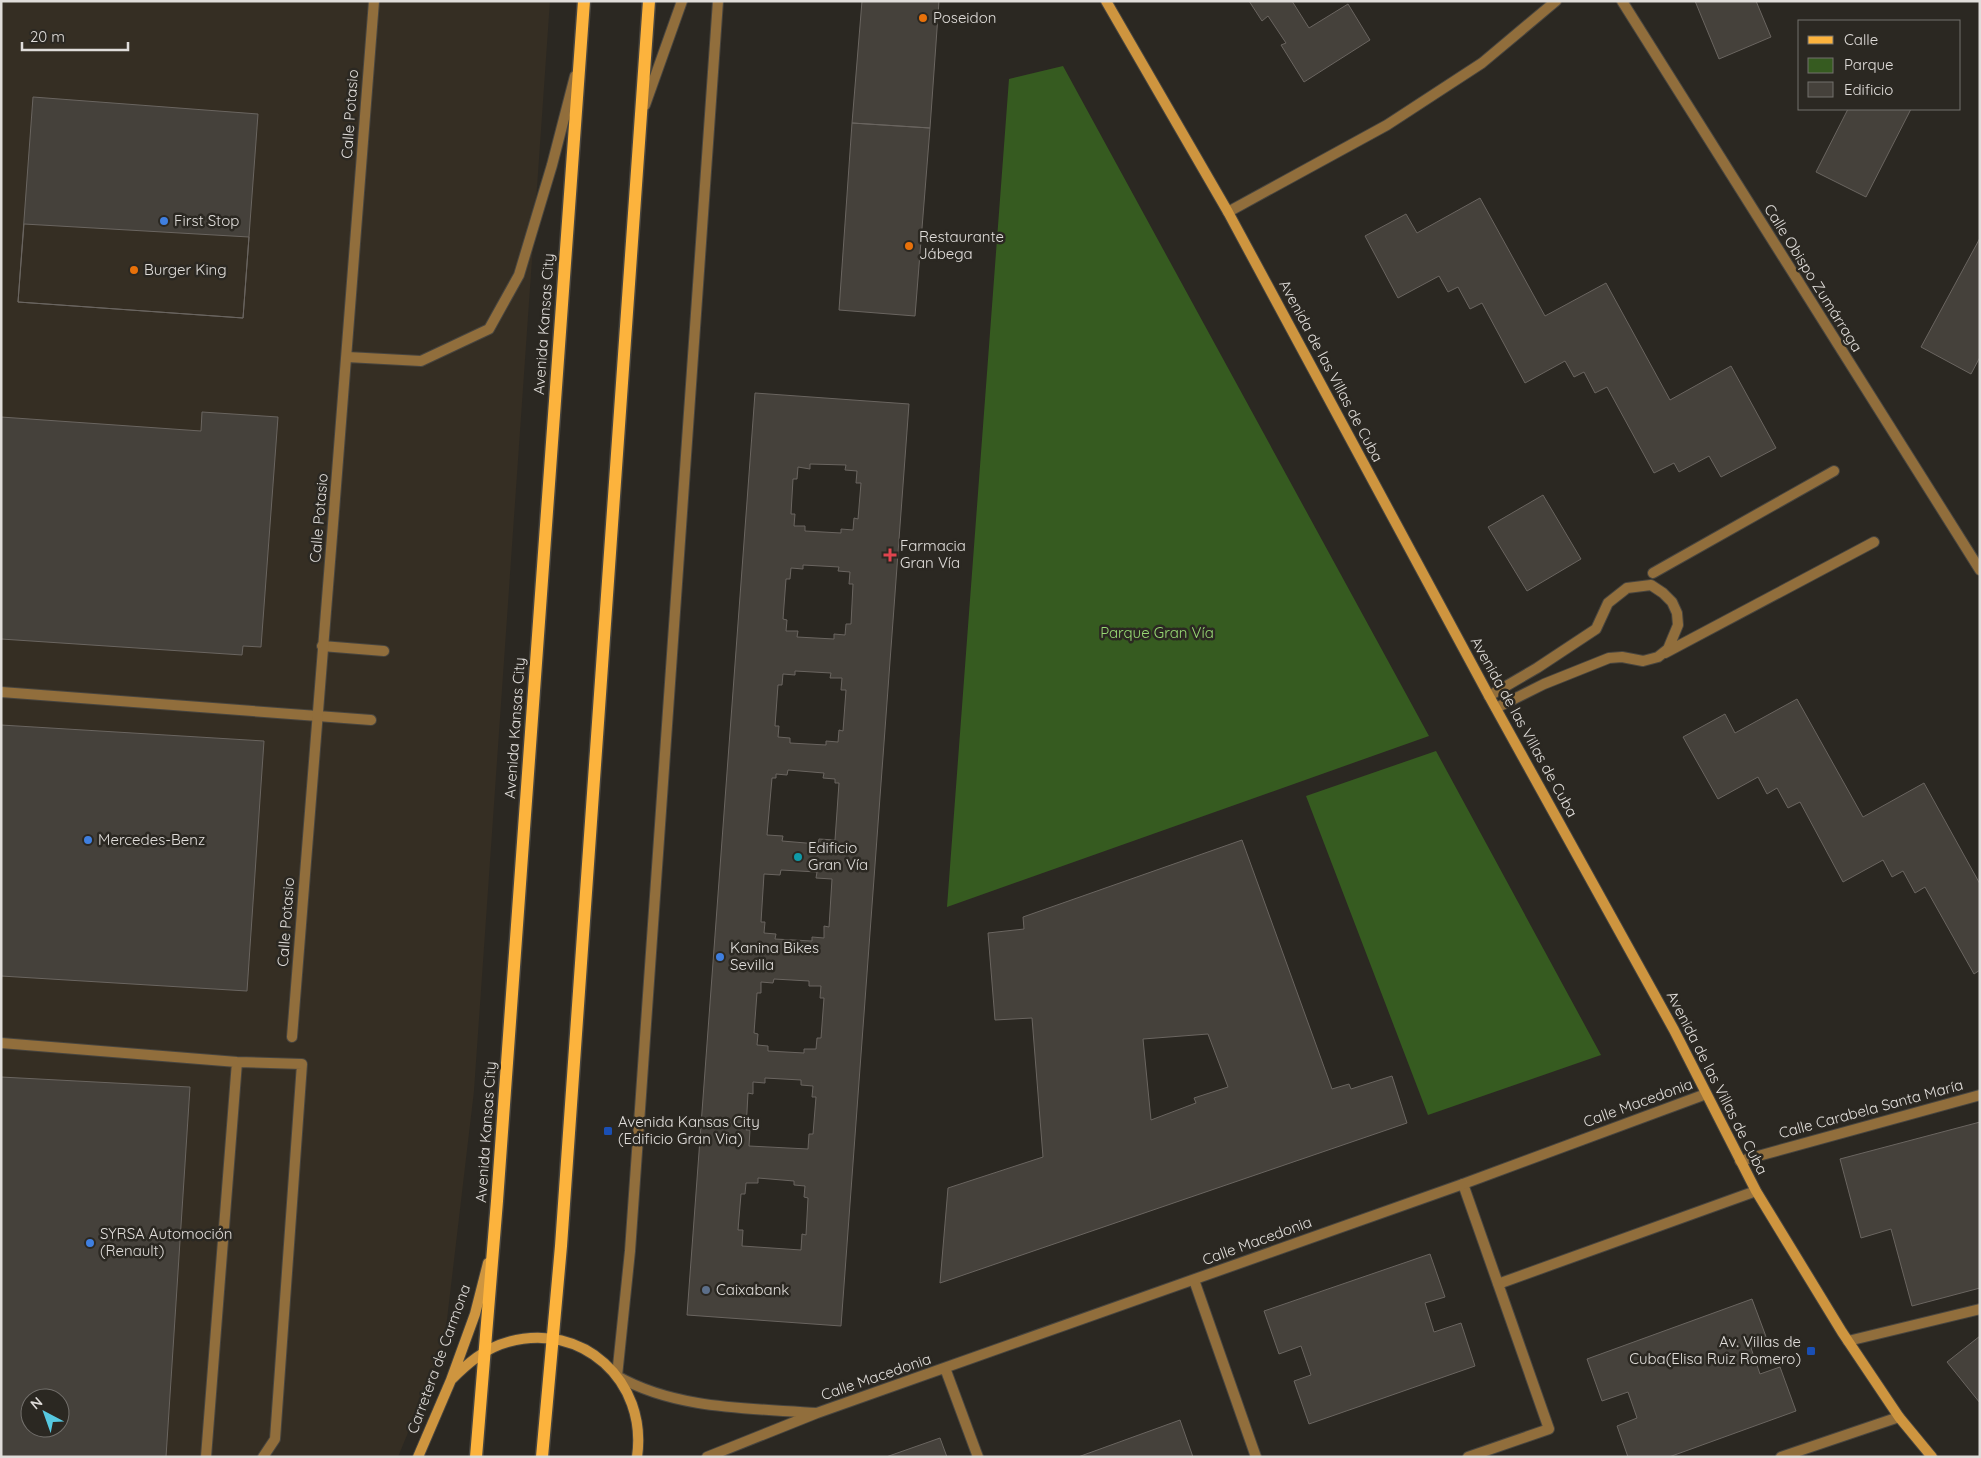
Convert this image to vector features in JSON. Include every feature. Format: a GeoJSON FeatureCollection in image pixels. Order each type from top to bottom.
{"type":"FeatureCollection","features":[{"type":"Feature","properties":{"kind":"main road","name":"Avenida Kansas City"},"geometry":{"type":"LineString","coordinates":[[476,1457],[486,1351],[584,1]]}},
{"type":"Feature","properties":{"kind":"main road"},"geometry":{"type":"LineString","coordinates":[[542,1457],[569,1138],[649,1]]}},
{"type":"Feature","properties":{"kind":"street","name":"Calle Potasio"},"geometry":{"type":"LineString","coordinates":[[292,1037],[374,1]]}},
{"type":"Feature","properties":{"kind":"street"},"geometry":{"type":"LineString","coordinates":[[641,115],[682,1]]}},
{"type":"Feature","properties":{"kind":"street"},"geometry":{"type":"LineString","coordinates":[[617,1376],[631,1241],[718,1]]}},
{"type":"Feature","properties":{"kind":"street","name":"Avenida de las Villas de Cuba"},"geometry":{"type":"LineString","coordinates":[[1106,1],[1228,212],[1489,696],[1654,994],[1756,1191],[1848,1342],[1899,1417],[1932,1457]]}},
{"type":"Feature","properties":{"kind":"street"},"geometry":{"type":"LineString","coordinates":[[1228,212],[1387,125],[1482,63],[1556,1]]}},
{"type":"Feature","properties":{"kind":"street","name":"Calle Obispo Zumárraga"},"geometry":{"type":"LineString","coordinates":[[1622,1],[1980,570]]}},
{"type":"Feature","properties":{"kind":"street"},"geometry":{"type":"LineString","coordinates":[[347,357],[421,360],[489,329],[519,276],[552,165],[580,54]]}},
{"type":"Feature","properties":{"kind":"street"},"geometry":{"type":"LineString","coordinates":[[1653,573],[1834,471]]}},
{"type":"Feature","properties":{"kind":"street"},"geometry":{"type":"LineString","coordinates":[[1496,708],[1544,684],[1609,658],[1622,657],[1643,661],[1658,657],[1874,542]]}},
{"type":"Feature","properties":{"kind":"street"},"geometry":{"type":"LineString","coordinates":[[1489,696],[1596,629],[1608,603],[1627,588],[1651,585],[1672,602],[1677,613],[1678,625],[1668,649],[1658,657]]}},
{"type":"Feature","properties":{"kind":"street"},"geometry":{"type":"LineString","coordinates":[[322,646],[384,651]]}},
{"type":"Feature","properties":{"kind":"street"},"geometry":{"type":"LineString","coordinates":[[1,692],[371,720]]}},
{"type":"Feature","properties":{"kind":"street"},"geometry":{"type":"LineString","coordinates":[[1,1043],[237,1062],[302,1064],[275,1439],[263,1457]]}},
{"type":"Feature","properties":{"kind":"street"},"geometry":{"type":"LineString","coordinates":[[206,1457],[237,1062]]}},
{"type":"Feature","properties":{"kind":"street","name":"Calle Macedonia"},"geometry":{"type":"LineString","coordinates":[[708,1457],[817,1413],[1463,1184],[1706,1094]]}},
{"type":"Feature","properties":{"kind":"street","name":"Calle Carabela Santa María"},"geometry":{"type":"LineString","coordinates":[[1740,1161],[1980,1095]]}},
{"type":"Feature","properties":{"kind":"street"},"geometry":{"type":"LineString","coordinates":[[1463,1184],[1549,1428],[1468,1457]]}},
{"type":"Feature","properties":{"kind":"street"},"geometry":{"type":"LineString","coordinates":[[1498,1284],[1756,1191]]}},
{"type":"Feature","properties":{"kind":"street","name":"Carretera de Carmona"},"geometry":{"type":"LineString","coordinates":[[418,1457],[451,1380],[475,1314],[493,1242]]}},
{"type":"Feature","properties":{"kind":"street"},"geometry":{"type":"LineString","coordinates":[[1194,1280],[1256,1457]]}},
{"type":"Feature","properties":{"kind":"street"},"geometry":{"type":"LineString","coordinates":[[1848,1342],[1980,1309]]}},
{"type":"Feature","properties":{"kind":"street"},"geometry":{"type":"LineString","coordinates":[[451,1380],[471,1361],[486,1351],[506,1342],[529,1338],[552,1338],[571,1343],[588,1351],[604,1362],[617,1376],[634,1408],[638,1426],[637,1457]]}},
{"type":"Feature","properties":{"kind":"street"},"geometry":{"type":"LineString","coordinates":[[945,1368],[978,1457]]}},
{"type":"Feature","properties":{"kind":"street"},"geometry":{"type":"LineString","coordinates":[[617,1376],[632,1384],[679,1400],[817,1413]]}},
{"type":"Feature","properties":{"kind":"street"},"geometry":{"type":"LineString","coordinates":[[1781,1457],[1899,1417]]}},
{"type":"Feature","properties":{"kind":"shaded area"},"geometry":{"type":"Polygon","coordinates":[[[1,1],[550,1],[474,1091],[444,1345],[398,1457],[1,1457],[1,1]]]}},
{"type":"Feature","properties":{"kind":"green space","name":"Parque Gran Vía"},"geometry":{"type":"Polygon","coordinates":[[[1063,66],[1429,736],[947,907],[1009,79],[1063,66]]]}},
{"type":"Feature","properties":{"kind":"green space"},"geometry":{"type":"Polygon","coordinates":[[[1436,751],[1601,1055],[1428,1115],[1306,796],[1436,751]]]}},
{"type":"Feature","properties":{"kind":"building"},"geometry":{"type":"Polygon","coordinates":[[[862,1],[939,1],[930,128],[852,123],[862,1]]]}},
{"type":"Feature","properties":{"kind":"building"},"geometry":{"type":"Polygon","coordinates":[[[1249,1],[1292,1],[1309,28],[1348,4],[1370,40],[1304,82],[1281,45],[1286,43],[1268,16],[1262,21],[1249,1]]]}},
{"type":"Feature","properties":{"kind":"building"},"geometry":{"type":"Polygon","coordinates":[[[1695,1],[1756,1],[1771,37],[1719,59],[1695,1]]]}},
{"type":"Feature","properties":{"kind":"building"},"geometry":{"type":"Polygon","coordinates":[[[33,97],[258,114],[243,318],[18,302],[33,97]]]}},
{"type":"Feature","properties":{"kind":"building"},"geometry":{"type":"Polygon","coordinates":[[[1847,110],[1910,110],[1866,197],[1816,172],[1847,110]]]}},
{"type":"Feature","properties":{"kind":"building"},"geometry":{"type":"Polygon","coordinates":[[[852,123],[930,128],[915,316],[839,310],[852,123]]]}},
{"type":"Feature","properties":{"kind":"building"},"geometry":{"type":"Polygon","coordinates":[[[1480,198],[1545,316],[1606,283],[1670,400],[1731,366],[1776,448],[1721,477],[1709,456],[1679,472],[1674,463],[1654,473],[1607,387],[1595,393],[1584,372],[1574,377],[1565,361],[1525,383],[1482,303],[1470,309],[1458,287],[1448,292],[1439,276],[1398,298],[1365,236],[1406,214],[1417,233],[1480,198]]]}},
{"type":"Feature","properties":{"kind":"building","name":"Burger King"},"geometry":{"type":"Polygon","coordinates":[[[24,224],[249,237],[243,318],[18,302],[24,224]]]}},
{"type":"Feature","properties":{"kind":"building"},"geometry":{"type":"Polygon","coordinates":[[[1980,238],[1980,357],[1971,374],[1921,347],[1980,238]]]}},
{"type":"Feature","properties":{"kind":"building","name":"Edificio Gran Vía"},"geometry":{"type":"Polygon","coordinates":[[[755,393],[909,404],[841,1326],[687,1315],[755,393]],[[810,464],[810,469],[798,467],[797,479],[793,479],[791,514],[795,514],[794,526],[805,526],[805,531],[841,533],[841,529],[853,530],[854,518],[858,519],[861,483],[856,483],[857,471],[845,470],[846,465],[810,464]],[[803,565],[803,569],[791,568],[790,579],[786,579],[783,619],[787,620],[786,631],[798,631],[797,637],[834,639],[834,634],[845,635],[846,624],[851,624],[853,584],[849,584],[850,572],[838,571],[839,567],[803,565]],[[795,671],[795,675],[783,674],[782,685],[778,685],[775,726],[779,726],[778,737],[790,738],[790,743],[826,745],[826,741],[838,742],[839,730],[843,731],[846,690],[841,690],[842,678],[830,678],[831,673],[795,671]],[[788,770],[787,775],[776,774],[776,778],[772,778],[767,835],[783,836],[782,841],[818,844],[819,839],[835,840],[839,783],[835,783],[835,779],[823,778],[824,773],[788,770]],[[781,870],[780,875],[764,874],[761,922],[765,922],[764,933],[776,934],[775,939],[812,941],[812,937],[824,938],[824,926],[829,927],[832,879],[816,878],[817,872],[781,870]],[[774,979],[773,983],[761,982],[761,993],[757,993],[754,1033],[758,1034],[757,1045],[768,1046],[768,1051],[804,1053],[804,1049],[816,1049],[817,1038],[821,1038],[824,998],[820,998],[821,986],[809,986],[809,981],[774,979]],[[765,1078],[765,1083],[753,1082],[753,1094],[748,1093],[746,1130],[750,1130],[749,1146],[808,1149],[809,1134],[813,1134],[816,1097],[812,1097],[813,1086],[801,1085],[801,1080],[765,1078]],[[758,1178],[758,1183],[746,1183],[745,1194],[741,1194],[738,1230],[743,1230],[742,1246],[801,1250],[802,1234],[806,1235],[808,1198],[804,1197],[805,1186],[794,1185],[794,1181],[758,1178]]]}},
{"type":"Feature","properties":{"kind":"building"},"geometry":{"type":"Polygon","coordinates":[[[202,412],[278,417],[261,647],[243,646],[242,655],[1,639],[1,417],[201,431],[202,412]]]}},
{"type":"Feature","properties":{"kind":"building"},"geometry":{"type":"Polygon","coordinates":[[[1543,495],[1581,559],[1527,591],[1488,527],[1543,495]]]}},
{"type":"Feature","properties":{"kind":"building"},"geometry":{"type":"Polygon","coordinates":[[[1797,699],[1863,817],[1924,783],[1980,884],[1980,970],[1974,974],[1925,887],[1915,893],[1903,871],[1892,877],[1883,860],[1843,882],[1800,802],[1788,808],[1777,788],[1767,794],[1758,777],[1718,799],[1683,737],[1725,714],[1735,733],[1797,699]]]}},
{"type":"Feature","properties":{"kind":"building"},"geometry":{"type":"Polygon","coordinates":[[[1,725],[264,741],[247,991],[1,976],[1,725]]]}},
{"type":"Feature","properties":{"kind":"building"},"geometry":{"type":"Polygon","coordinates":[[[1242,840],[1332,1089],[1349,1084],[1351,1089],[1392,1076],[1407,1123],[940,1283],[948,1188],[1043,1157],[1032,1018],[995,1020],[988,933],[1024,929],[1023,917],[1242,840]],[[1208,1034],[1143,1039],[1151,1120],[1196,1103],[1194,1098],[1228,1087],[1208,1034]]]}},
{"type":"Feature","properties":{"kind":"building","name":"SYRSA Automoción (Renault)"},"geometry":{"type":"Polygon","coordinates":[[[1,1077],[190,1087],[166,1457],[1,1457],[1,1077]]]}},
{"type":"Feature","properties":{"kind":"building"},"geometry":{"type":"Polygon","coordinates":[[[1980,1122],[1980,1288],[1912,1306],[1891,1229],[1861,1238],[1840,1159],[1980,1122]]]}},
{"type":"Feature","properties":{"kind":"building"},"geometry":{"type":"Polygon","coordinates":[[[1430,1254],[1445,1297],[1425,1303],[1434,1332],[1461,1323],[1475,1366],[1309,1424],[1294,1381],[1311,1375],[1301,1346],[1279,1354],[1264,1311],[1430,1254]]]}},
{"type":"Feature","properties":{"kind":"building"},"geometry":{"type":"Polygon","coordinates":[[[1752,1299],[1768,1342],[1751,1348],[1760,1374],[1780,1367],[1796,1411],[1669,1457],[1628,1457],[1617,1426],[1637,1418],[1628,1392],[1602,1401],[1587,1359],[1752,1299]]]}},
{"type":"Feature","properties":{"kind":"building"},"geometry":{"type":"Polygon","coordinates":[[[1980,1336],[1980,1403],[1947,1362],[1980,1336]]]}},
{"type":"Feature","properties":{"kind":"building"},"geometry":{"type":"Polygon","coordinates":[[[1180,1420],[1193,1457],[1078,1457],[1180,1420]]]}},
{"type":"Feature","properties":{"kind":"building"},"geometry":{"type":"Polygon","coordinates":[[[940,1438],[947,1457],[886,1457],[940,1438]]]}},
{"type":"Feature","properties":{"kind":"place","name":"Poseidon"},"geometry":{"type":"Point","coordinates":[923,18]}},
{"type":"Feature","properties":{"kind":"place","name":"First Stop"},"geometry":{"type":"Point","coordinates":[164,221]}},
{"type":"Feature","properties":{"kind":"place","name":"Restaurante Jábega"},"geometry":{"type":"Point","coordinates":[909,246]}},
{"type":"Feature","properties":{"kind":"place","name":"Burger King"},"geometry":{"type":"Point","coordinates":[134,270]}},
{"type":"Feature","properties":{"kind":"place","name":"Farmacia Gran Vía"},"geometry":{"type":"Point","coordinates":[890,555]}},
{"type":"Feature","properties":{"kind":"place","name":"Mercedes-Benz"},"geometry":{"type":"Point","coordinates":[88,840]}},
{"type":"Feature","properties":{"kind":"place","name":"Edificio Gran Vía"},"geometry":{"type":"Point","coordinates":[798,857]}},
{"type":"Feature","properties":{"kind":"place","name":"Kanina Bikes Sevilla"},"geometry":{"type":"Point","coordinates":[720,957]}},
{"type":"Feature","properties":{"kind":"place","name":"Avenida Kansas City (Edificio Gran Via)"},"geometry":{"type":"Point","coordinates":[608,1131]}},
{"type":"Feature","properties":{"kind":"place","name":"SYRSA Automoción (Renault)"},"geometry":{"type":"Point","coordinates":[90,1243]}},
{"type":"Feature","properties":{"kind":"place","name":"Caixabank"},"geometry":{"type":"Point","coordinates":[706,1290]}},
{"type":"Feature","properties":{"kind":"place","name":"Av. Villas de Cuba(Elisa Ruiz Romero)"},"geometry":{"type":"Point","coordinates":[1811,1351]}}]}
